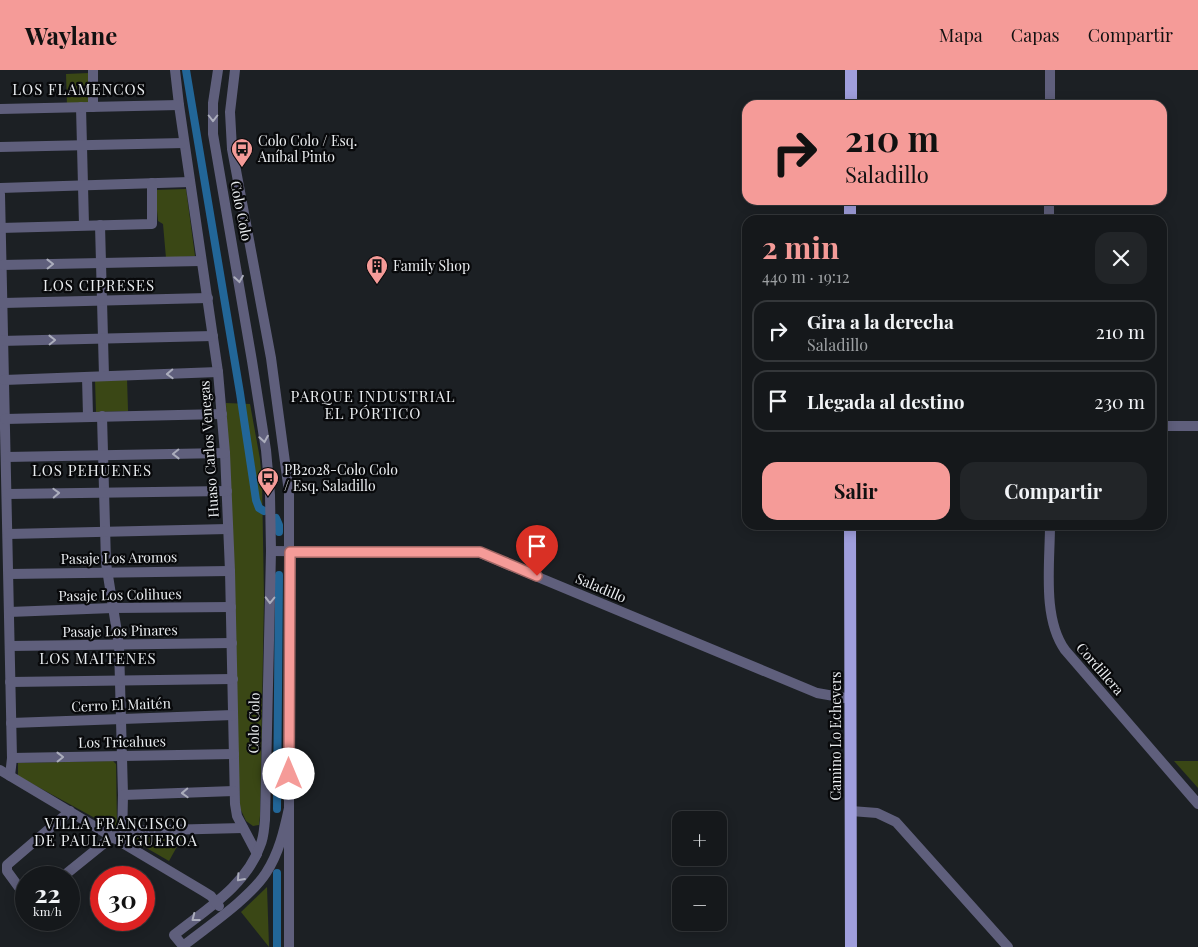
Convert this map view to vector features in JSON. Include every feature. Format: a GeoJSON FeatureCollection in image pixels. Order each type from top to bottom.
{"type":"FeatureCollection","features":[{"type":"Feature","properties":{"kind":"main road"},"geometry":{"type":"LineString","coordinates":[[851,70],[851,100]]}},
{"type":"Feature","properties":{"kind":"main road","name":"Camino Lo Echevers"},"geometry":{"type":"LineString","coordinates":[[850,530],[851,947]]}},
{"type":"Feature","properties":{"kind":"street"},"geometry":{"type":"LineString","coordinates":[[93,70],[93,107]]}},
{"type":"Feature","properties":{"kind":"street","name":"Huaso Carlos Venegas"},"geometry":{"type":"LineString","coordinates":[[175,70],[178,105],[208,298],[222,414],[230,571],[234,791],[237,815],[257,854]]}},
{"type":"Feature","properties":{"kind":"street","name":"Colo Colo"},"geometry":{"type":"LineString","coordinates":[[218,70],[213,103],[213,134],[252,356],[266,450],[270,495],[271,551],[264,828],[261,846],[239,881],[174,934],[183,946],[253,889],[265,875],[282,840],[289,808]]}},
{"type":"Feature","properties":{"kind":"street","name":"Colo Colo"},"geometry":{"type":"LineString","coordinates":[[235,70],[230,112],[232,148],[270,352],[289,492],[289,947]]}},
{"type":"Feature","properties":{"kind":"street"},"geometry":{"type":"LineString","coordinates":[[1050,70],[1050,100]]}},
{"type":"Feature","properties":{"kind":"street"},"geometry":{"type":"LineString","coordinates":[[0,109],[178,105]]}},
{"type":"Feature","properties":{"kind":"street"},"geometry":{"type":"LineString","coordinates":[[81,107],[84,225]]}},
{"type":"Feature","properties":{"kind":"street"},"geometry":{"type":"LineString","coordinates":[[0,147],[184,143]]}},
{"type":"Feature","properties":{"kind":"street"},"geometry":{"type":"LineString","coordinates":[[0,188],[190,182]]}},
{"type":"Feature","properties":{"kind":"street"},"geometry":{"type":"LineString","coordinates":[[0,228],[152,224],[152,183]]}},
{"type":"Feature","properties":{"kind":"street"},"geometry":{"type":"LineString","coordinates":[[0,194],[7,494],[4,520],[8,534],[4,558],[9,574],[4,595],[9,612],[5,631],[10,646],[12,758],[5,775]]}},
{"type":"Feature","properties":{"kind":"street"},"geometry":{"type":"LineString","coordinates":[[100,225],[104,376]]}},
{"type":"Feature","properties":{"kind":"street"},"geometry":{"type":"LineString","coordinates":[[2,266],[202,261]]}},
{"type":"Feature","properties":{"kind":"street"},"geometry":{"type":"LineString","coordinates":[[3,303],[208,298]]}},
{"type":"Feature","properties":{"kind":"street"},"geometry":{"type":"LineString","coordinates":[[2,341],[213,336]]}},
{"type":"Feature","properties":{"kind":"street"},"geometry":{"type":"LineString","coordinates":[[252,356],[270,352]]}},
{"type":"Feature","properties":{"kind":"street"},"geometry":{"type":"LineString","coordinates":[[254,370],[272,367]]}},
{"type":"Feature","properties":{"kind":"street"},"geometry":{"type":"LineString","coordinates":[[4,380],[218,372]]}},
{"type":"Feature","properties":{"kind":"street"},"geometry":{"type":"LineString","coordinates":[[87,377],[88,416]]}},
{"type":"Feature","properties":{"kind":"street"},"geometry":{"type":"LineString","coordinates":[[5,419],[222,414]]}},
{"type":"Feature","properties":{"kind":"street"},"geometry":{"type":"LineString","coordinates":[[102,416],[107,572],[119,645],[123,794],[120,833]]}},
{"type":"Feature","properties":{"kind":"street"},"geometry":{"type":"LineString","coordinates":[[1167,426],[1198,426]]}},
{"type":"Feature","properties":{"kind":"street"},"geometry":{"type":"LineString","coordinates":[[6,457],[225,453]]}},
{"type":"Feature","properties":{"kind":"street"},"geometry":{"type":"LineString","coordinates":[[7,494],[226,491]]}},
{"type":"Feature","properties":{"kind":"street"},"geometry":{"type":"LineString","coordinates":[[8,534],[228,529]]}},
{"type":"Feature","properties":{"kind":"street","name":"Cordillera"},"geometry":{"type":"LineString","coordinates":[[1050,530],[1050,610],[1052,625],[1058,638],[1065,650],[1198,804]]}},
{"type":"Feature","properties":{"kind":"street","name":"Saladillo"},"geometry":{"type":"LineString","coordinates":[[271,551],[480,552],[817,693],[851,699]]}},
{"type":"Feature","properties":{"kind":"street","name":"Pasaje Los Aromos"},"geometry":{"type":"LineString","coordinates":[[9,574],[230,571]]}},
{"type":"Feature","properties":{"kind":"street","name":"Pasaje Los Colihues"},"geometry":{"type":"LineString","coordinates":[[9,612],[113,608],[231,607]]}},
{"type":"Feature","properties":{"kind":"street","name":"Pasaje Los Pinares"},"geometry":{"type":"LineString","coordinates":[[10,646],[232,643]]}},
{"type":"Feature","properties":{"kind":"street"},"geometry":{"type":"LineString","coordinates":[[10,682],[233,679]]}},
{"type":"Feature","properties":{"kind":"street","name":"Cerro El Maitén"},"geometry":{"type":"LineString","coordinates":[[11,723],[233,715]]}},
{"type":"Feature","properties":{"kind":"street","name":"Los Tricahues"},"geometry":{"type":"LineString","coordinates":[[12,758],[234,754]]}},
{"type":"Feature","properties":{"kind":"street"},"geometry":{"type":"LineString","coordinates":[[0,770],[5,775],[70,811],[120,833],[203,891],[216,901],[224,913]]}},
{"type":"Feature","properties":{"kind":"street"},"geometry":{"type":"LineString","coordinates":[[123,794],[234,791]]}},
{"type":"Feature","properties":{"kind":"street"},"geometry":{"type":"LineString","coordinates":[[15,882],[7,871],[7,865],[70,811]]}},
{"type":"Feature","properties":{"kind":"street"},"geometry":{"type":"LineString","coordinates":[[851,811],[877,813],[896,822],[1008,947]]}},
{"type":"Feature","properties":{"kind":"street"},"geometry":{"type":"LineString","coordinates":[[77,866],[120,833],[243,828],[250,832],[257,832],[264,828]]}},
{"type":"Feature","properties":{"kind":"street"},"geometry":{"type":"LineString","coordinates":[[270,865],[282,864],[289,867]]}},
{"type":"Feature","properties":{"kind":"green space"},"geometry":{"type":"Polygon","coordinates":[[[89,73],[90,104],[67,105],[66,74],[89,73]]]}},
{"type":"Feature","properties":{"kind":"green space"},"geometry":{"type":"Polygon","coordinates":[[[186,189],[195,256],[166,258],[163,224],[158,221],[155,190],[186,189]]]}},
{"type":"Feature","properties":{"kind":"green space"},"geometry":{"type":"Polygon","coordinates":[[[127,379],[128,411],[96,412],[95,380],[127,379]]]}},
{"type":"Feature","properties":{"kind":"green space"},"geometry":{"type":"Polygon","coordinates":[[[226,403],[250,404],[262,481],[264,598],[260,816],[259,825],[253,826],[246,821],[240,808],[226,403]]]}},
{"type":"Feature","properties":{"kind":"green space"},"geometry":{"type":"Polygon","coordinates":[[[113,761],[116,764],[117,826],[115,829],[18,776],[18,763],[113,761]]]}},
{"type":"Feature","properties":{"kind":"green space"},"geometry":{"type":"Polygon","coordinates":[[[1174,761],[1198,761],[1198,788],[1174,761]]]}},
{"type":"Feature","properties":{"kind":"green space"},"geometry":{"type":"Polygon","coordinates":[[[184,834],[169,861],[131,839],[131,836],[184,834]]]}},
{"type":"Feature","properties":{"kind":"green space"},"geometry":{"type":"Polygon","coordinates":[[[267,887],[269,947],[241,912],[267,887]]]}},
{"type":"Feature","properties":{"kind":"waterway"},"geometry":{"type":"LineString","coordinates":[[186,70],[256,500],[259,508],[264,511]]}},
{"type":"Feature","properties":{"kind":"waterway"},"geometry":{"type":"LineString","coordinates":[[276,518],[279,532]]}},
{"type":"Feature","properties":{"kind":"waterway"},"geometry":{"type":"LineString","coordinates":[[277,809],[279,575]]}},
{"type":"Feature","properties":{"kind":"waterway"},"geometry":{"type":"LineString","coordinates":[[277,873],[277,947]]}},
{"type":"Feature","properties":{"kind":"place","name":"Colo Colo / Esq. Aníbal Pinto"},"geometry":{"type":"Point","coordinates":[242,168]}},
{"type":"Feature","properties":{"kind":"place","name":"Family Shop"},"geometry":{"type":"Point","coordinates":[377,285]}},
{"type":"Feature","properties":{"kind":"place","name":"PB2028-Colo Colo / Esq. Saladillo"},"geometry":{"type":"Point","coordinates":[268,497]}},
{"type":"Feature","properties":{"kind":"district","name":"LOS FLAMENCOS"},"geometry":{"type":"Point","coordinates":[79,90]}},
{"type":"Feature","properties":{"kind":"district","name":"LOS CIPRESES"},"geometry":{"type":"Point","coordinates":[99,286]}},
{"type":"Feature","properties":{"kind":"district","name":"PARQUE INDUSTRIAL EL PÓRTICO"},"geometry":{"type":"Point","coordinates":[373,406]}},
{"type":"Feature","properties":{"kind":"district","name":"LOS PEHUENES"},"geometry":{"type":"Point","coordinates":[92,471]}},
{"type":"Feature","properties":{"kind":"district","name":"LOS MAITENES"},"geometry":{"type":"Point","coordinates":[98,659]}},
{"type":"Feature","properties":{"kind":"district","name":"VILLA FRANCISCO DE PAULA FIGUEROA"},"geometry":{"type":"Point","coordinates":[116,832]}},
{"type":"Feature","properties":{"kind":"route"},"geometry":{"type":"LineString","coordinates":[[289,774],[290,552],[480,552],[537,576]]}}]}
